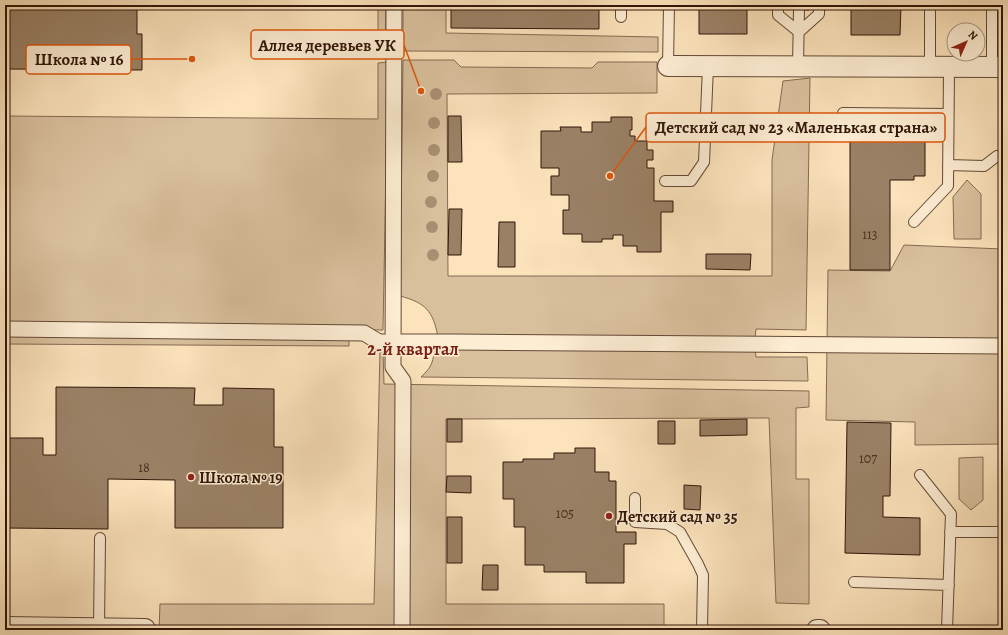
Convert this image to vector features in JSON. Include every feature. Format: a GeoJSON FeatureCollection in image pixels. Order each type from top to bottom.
{"type":"FeatureCollection","features":[{"type":"Feature","properties":{"kind":"street"},"geometry":{"type":"LineString","coordinates":[[394,5],[393,367],[403,381],[402,630]]}},
{"type":"Feature","properties":{"kind":"street"},"geometry":{"type":"LineString","coordinates":[[668,66],[997,67]]}},
{"type":"Feature","properties":{"kind":"street"},"geometry":{"type":"LineString","coordinates":[[5,329],[364,333],[379,342],[1003,346]]}},
{"type":"Feature","properties":{"kind":"street"},"geometry":{"type":"LineString","coordinates":[[10,628],[146,629]]}},
{"type":"Feature","properties":{"kind":"lane"},"geometry":{"type":"LineString","coordinates":[[621,5],[621,17]]}},
{"type":"Feature","properties":{"kind":"lane"},"geometry":{"type":"LineString","coordinates":[[668,66],[669,5]]}},
{"type":"Feature","properties":{"kind":"lane"},"geometry":{"type":"LineString","coordinates":[[778,5],[778,15],[799,32]]}},
{"type":"Feature","properties":{"kind":"lane"},"geometry":{"type":"LineString","coordinates":[[799,32],[819,14],[819,5]]}},
{"type":"Feature","properties":{"kind":"lane"},"geometry":{"type":"LineString","coordinates":[[914,222],[948,186],[948,114],[939,68],[930,5]]}},
{"type":"Feature","properties":{"kind":"lane"},"geometry":{"type":"LineString","coordinates":[[992,5],[997,67]]}},
{"type":"Feature","properties":{"kind":"lane"},"geometry":{"type":"LineString","coordinates":[[798,67],[799,9]]}},
{"type":"Feature","properties":{"kind":"lane"},"geometry":{"type":"LineString","coordinates":[[665,181],[691,181],[704,162],[708,66]]}},
{"type":"Feature","properties":{"kind":"lane"},"geometry":{"type":"LineString","coordinates":[[843,113],[948,114]]}},
{"type":"Feature","properties":{"kind":"lane"},"geometry":{"type":"LineString","coordinates":[[948,165],[984,166],[998,156],[1003,156]]}},
{"type":"Feature","properties":{"kind":"lane"},"geometry":{"type":"LineString","coordinates":[[920,475],[951,514],[947,630]]}},
{"type":"Feature","properties":{"kind":"lane"},"geometry":{"type":"LineString","coordinates":[[635,498],[635,522],[667,524],[680,532],[698,564],[703,575],[702,630]]}},
{"type":"Feature","properties":{"kind":"lane"},"geometry":{"type":"LineString","coordinates":[[950,532],[1003,532]]}},
{"type":"Feature","properties":{"kind":"lane"},"geometry":{"type":"LineString","coordinates":[[99,628],[100,538]]}},
{"type":"Feature","properties":{"kind":"lane"},"geometry":{"type":"LineString","coordinates":[[854,582],[949,585]]}},
{"type":"Feature","properties":{"kind":"shaded area"},"geometry":{"type":"Polygon","coordinates":[[[378,5],[386,5],[385,51],[378,51],[378,5]]]}},
{"type":"Feature","properties":{"kind":"shaded area"},"geometry":{"type":"Polygon","coordinates":[[[403,5],[446,5],[446,33],[658,37],[658,52],[403,51],[403,5]]]}},
{"type":"Feature","properties":{"kind":"shaded area"},"geometry":{"type":"Polygon","coordinates":[[[403,60],[454,60],[461,67],[592,68],[598,62],[657,62],[657,93],[447,94],[448,276],[772,276],[772,160],[783,81],[810,78],[806,330],[756,329],[755,339],[438,337],[434,321],[427,309],[416,302],[400,296],[403,60]]]}},
{"type":"Feature","properties":{"kind":"shaded area"},"geometry":{"type":"Polygon","coordinates":[[[388,62],[383,330],[5,326],[5,116],[378,119],[378,63],[388,62]]]}},
{"type":"Feature","properties":{"kind":"shaded area"},"geometry":{"type":"Polygon","coordinates":[[[967,180],[981,194],[981,239],[954,239],[953,197],[967,180]]]}},
{"type":"Feature","properties":{"kind":"shaded area"},"geometry":{"type":"Polygon","coordinates":[[[904,245],[1003,249],[1003,444],[915,445],[915,422],[826,420],[828,270],[890,271],[904,245]]]}},
{"type":"Feature","properties":{"kind":"shaded area"},"geometry":{"type":"Polygon","coordinates":[[[5,335],[349,339],[349,346],[5,344],[5,335]]]}},
{"type":"Feature","properties":{"kind":"shaded area"},"geometry":{"type":"Polygon","coordinates":[[[435,346],[755,348],[756,357],[807,357],[808,381],[421,377],[432,363],[435,346]]]}},
{"type":"Feature","properties":{"kind":"shaded area"},"geometry":{"type":"Polygon","coordinates":[[[380,351],[383,352],[384,384],[809,391],[809,407],[796,408],[796,479],[809,479],[809,604],[776,603],[769,418],[446,419],[446,604],[664,604],[664,630],[159,630],[160,604],[374,604],[380,351]]]}},
{"type":"Feature","properties":{"kind":"shaded area"},"geometry":{"type":"Polygon","coordinates":[[[983,457],[983,500],[971,510],[959,499],[959,458],[983,457]]]}},
{"type":"Feature","properties":{"kind":"building"},"geometry":{"type":"Polygon","coordinates":[[[5,5],[137,5],[137,34],[142,34],[142,70],[5,69],[5,5]]]}},
{"type":"Feature","properties":{"kind":"building"},"geometry":{"type":"Polygon","coordinates":[[[451,5],[599,5],[599,29],[451,28],[451,5]]]}},
{"type":"Feature","properties":{"kind":"building"},"geometry":{"type":"Polygon","coordinates":[[[699,5],[747,5],[747,34],[699,34],[699,5]]]}},
{"type":"Feature","properties":{"kind":"building"},"geometry":{"type":"Polygon","coordinates":[[[789,5],[809,5],[809,10],[789,9],[789,5]]]}},
{"type":"Feature","properties":{"kind":"building"},"geometry":{"type":"Polygon","coordinates":[[[851,5],[901,5],[900,35],[851,35],[851,5]]]}},
{"type":"Feature","properties":{"kind":"building"},"geometry":{"type":"Polygon","coordinates":[[[448,116],[461,116],[462,162],[448,162],[448,116]]]}},
{"type":"Feature","properties":{"kind":"building"},"geometry":{"type":"Polygon","coordinates":[[[611,117],[632,117],[632,130],[630,130],[630,136],[635,136],[635,141],[647,141],[647,150],[653,150],[653,160],[647,160],[647,168],[654,168],[654,201],[673,201],[673,212],[661,212],[661,252],[637,252],[637,246],[623,246],[623,235],[613,235],[613,239],[602,239],[602,242],[582,242],[582,234],[563,234],[563,210],[569,210],[569,195],[551,195],[551,176],[559,176],[559,168],[541,168],[541,131],[561,131],[560,127],[581,127],[581,132],[592,132],[592,122],[611,122],[611,117]]]}},
{"type":"Feature","properties":{"kind":"building"},"geometry":{"type":"Polygon","coordinates":[[[850,135],[892,135],[892,140],[925,140],[925,176],[914,176],[914,180],[890,180],[890,270],[850,270],[850,135]]]}},
{"type":"Feature","properties":{"kind":"building"},"geometry":{"type":"Polygon","coordinates":[[[449,209],[462,209],[461,255],[448,255],[449,209]]]}},
{"type":"Feature","properties":{"kind":"building"},"geometry":{"type":"Polygon","coordinates":[[[499,222],[515,222],[515,267],[498,267],[499,222]]]}},
{"type":"Feature","properties":{"kind":"building"},"geometry":{"type":"Polygon","coordinates":[[[706,254],[751,254],[750,270],[706,269],[706,254]]]}},
{"type":"Feature","properties":{"kind":"building"},"geometry":{"type":"Polygon","coordinates":[[[56,387],[195,388],[194,405],[223,405],[223,388],[274,389],[274,447],[283,447],[283,528],[175,528],[175,480],[108,479],[108,529],[5,528],[5,438],[43,438],[43,455],[56,455],[56,387]]]}},
{"type":"Feature","properties":{"kind":"building"},"geometry":{"type":"Polygon","coordinates":[[[447,419],[462,419],[462,442],[447,442],[447,419]]]}},
{"type":"Feature","properties":{"kind":"building"},"geometry":{"type":"Polygon","coordinates":[[[747,419],[747,435],[700,436],[700,420],[747,419]]]}},
{"type":"Feature","properties":{"kind":"building"},"geometry":{"type":"Polygon","coordinates":[[[658,421],[675,421],[675,444],[658,444],[658,421]]]}},
{"type":"Feature","properties":{"kind":"building"},"geometry":{"type":"Polygon","coordinates":[[[847,422],[891,423],[890,496],[883,496],[883,517],[920,518],[920,555],[845,553],[847,422]]]}},
{"type":"Feature","properties":{"kind":"building"},"geometry":{"type":"Polygon","coordinates":[[[575,448],[595,448],[595,472],[609,472],[609,481],[616,481],[616,532],[636,532],[636,544],[624,544],[624,583],[586,583],[586,572],[544,572],[544,565],[525,565],[525,527],[514,527],[514,499],[503,499],[503,462],[523,462],[523,459],[554,459],[554,453],[575,453],[575,448]]]}},
{"type":"Feature","properties":{"kind":"building"},"geometry":{"type":"Polygon","coordinates":[[[447,476],[471,476],[471,493],[446,492],[447,476]]]}},
{"type":"Feature","properties":{"kind":"building"},"geometry":{"type":"Polygon","coordinates":[[[684,485],[701,486],[700,510],[684,509],[684,485]]]}},
{"type":"Feature","properties":{"kind":"building"},"geometry":{"type":"Polygon","coordinates":[[[447,517],[462,517],[462,563],[447,563],[447,517]]]}},
{"type":"Feature","properties":{"kind":"building"},"geometry":{"type":"Polygon","coordinates":[[[483,565],[498,565],[498,590],[482,590],[483,565]]]}},
{"type":"Feature","properties":{"kind":"place","name":"Школа № 16"},"geometry":{"type":"Point","coordinates":[192,59]}},
{"type":"Feature","properties":{"kind":"place","name":"Аллея деревьев УК"},"geometry":{"type":"Point","coordinates":[421,91]}},
{"type":"Feature","properties":{"kind":"place","name":"Детский сад № 23 «Маленькая страна»"},"geometry":{"type":"Point","coordinates":[610,176]}},
{"type":"Feature","properties":{"kind":"place","name":"Школа № 19"},"geometry":{"type":"Point","coordinates":[191,477]}},
{"type":"Feature","properties":{"kind":"place","name":"Детский сад № 35"},"geometry":{"type":"Point","coordinates":[609,516]}},
{"type":"Feature","properties":{"kind":"district","name":"2-й квартал"},"geometry":{"type":"Point","coordinates":[413,349]}}]}
